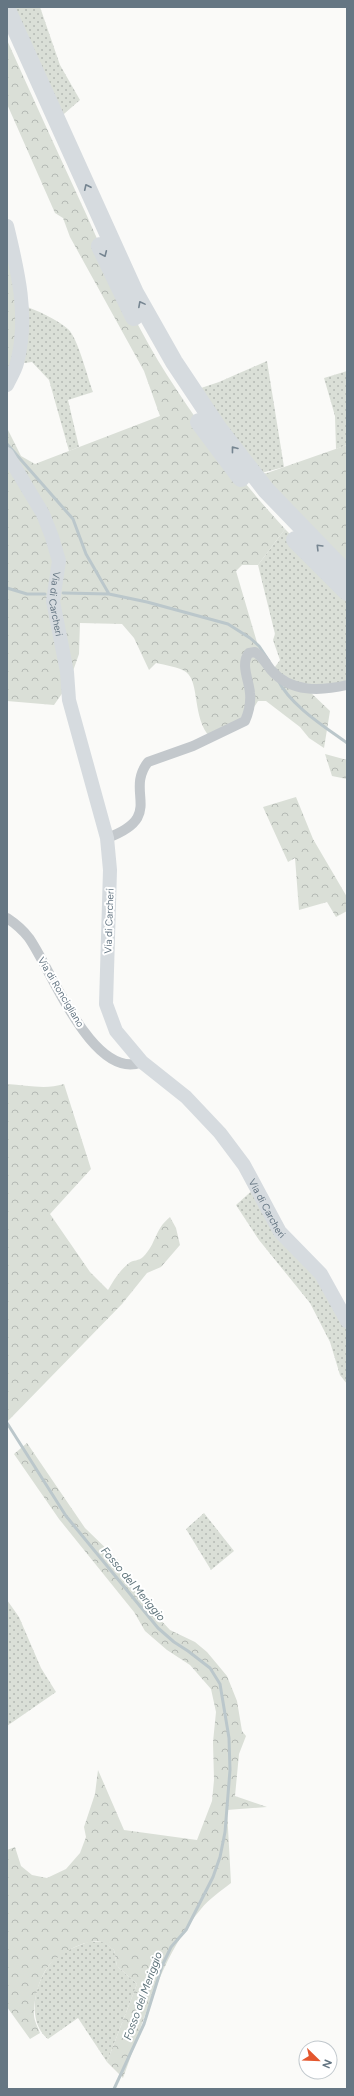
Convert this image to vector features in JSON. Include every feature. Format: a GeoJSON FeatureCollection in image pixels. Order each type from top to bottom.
{"type":"FeatureCollection","features":[{"type":"Feature","properties":{"kind":"highway"},"geometry":{"type":"LineString","coordinates":[[7,10],[135,292],[174,362],[218,428],[266,490],[347,574]]}},
{"type":"Feature","properties":{"kind":"highway"},"geometry":{"type":"LineString","coordinates":[[7,40],[122,294],[167,374],[216,447],[261,502],[347,592]]}},
{"type":"Feature","properties":{"kind":"street"},"geometry":{"type":"LineString","coordinates":[[7,226],[20,282],[23,321],[17,364],[7,385]]}},
{"type":"Feature","properties":{"kind":"street","name":"Via di Carcheri"},"geometry":{"type":"LineString","coordinates":[[7,454],[43,514],[57,549],[59,561],[53,601],[67,672],[69,700],[107,838],[110,870],[106,1004],[116,1031],[142,1062],[186,1097],[220,1134],[244,1165],[280,1232],[321,1274],[347,1321]]}},
{"type":"Feature","properties":{"kind":"street"},"geometry":{"type":"LineString","coordinates":[[107,838],[124,831],[137,821],[142,802],[141,775],[148,762],[193,746],[245,721],[250,711],[250,694],[244,662],[249,653],[255,652],[261,656],[272,670],[287,682],[308,690],[324,690],[347,685]]}},
{"type":"Feature","properties":{"kind":"street","name":"Via di Roncigliano"},"geometry":{"type":"LineString","coordinates":[[7,918],[19,926],[29,938],[73,1015],[103,1054],[112,1061],[122,1064],[132,1065],[142,1062]]}},
{"type":"Feature","properties":{"kind":"green space"},"geometry":{"type":"Polygon","coordinates":[[[7,7],[40,7],[60,65],[80,100],[57,120],[7,7]]]}},
{"type":"Feature","properties":{"kind":"green space"},"geometry":{"type":"Polygon","coordinates":[[[7,40],[114,277],[144,337],[180,395],[208,435],[253,492],[285,529],[258,565],[242,565],[236,571],[261,656],[272,671],[308,690],[330,711],[324,748],[309,738],[300,727],[266,701],[258,701],[245,721],[210,737],[204,729],[198,711],[195,692],[190,677],[186,672],[180,669],[156,663],[149,670],[134,638],[122,624],[80,623],[79,654],[68,685],[54,705],[7,701],[7,428],[21,456],[35,464],[160,416],[144,371],[70,237],[63,218],[55,213],[7,104],[7,40]]]}},
{"type":"Feature","properties":{"kind":"green space"},"geometry":{"type":"Polygon","coordinates":[[[7,226],[23,321],[7,385],[7,226]]]}},
{"type":"Feature","properties":{"kind":"green space"},"geometry":{"type":"Polygon","coordinates":[[[22,305],[52,318],[68,329],[79,349],[86,369],[93,392],[68,400],[79,447],[69,451],[49,380],[32,362],[17,364],[22,305]]]}},
{"type":"Feature","properties":{"kind":"green space"},"geometry":{"type":"Polygon","coordinates":[[[267,361],[284,467],[254,475],[192,391],[219,382],[267,361]]]}},
{"type":"Feature","properties":{"kind":"green space"},"geometry":{"type":"Polygon","coordinates":[[[347,371],[347,445],[336,449],[335,416],[324,378],[347,371]]]}},
{"type":"Feature","properties":{"kind":"green space"},"geometry":{"type":"Polygon","coordinates":[[[347,445],[347,574],[254,475],[267,473],[347,445]]]}},
{"type":"Feature","properties":{"kind":"green space"},"geometry":{"type":"Polygon","coordinates":[[[285,529],[347,592],[347,685],[308,690],[272,671],[280,660],[273,640],[275,634],[258,565],[285,529]]]}},
{"type":"Feature","properties":{"kind":"green space"},"geometry":{"type":"Polygon","coordinates":[[[325,754],[347,760],[347,779],[332,776],[325,754]]]}},
{"type":"Feature","properties":{"kind":"green space"},"geometry":{"type":"Polygon","coordinates":[[[296,797],[313,839],[347,897],[347,911],[336,917],[327,902],[299,910],[295,858],[288,862],[263,807],[296,797]]]}},
{"type":"Feature","properties":{"kind":"green space"},"geometry":{"type":"Polygon","coordinates":[[[7,1084],[50,1087],[64,1084],[91,1169],[50,1214],[90,1272],[108,1290],[125,1266],[138,1260],[148,1252],[161,1227],[170,1217],[176,1228],[180,1245],[161,1267],[147,1273],[122,1304],[7,1422],[7,1084]]]}},
{"type":"Feature","properties":{"kind":"green space"},"geometry":{"type":"Polygon","coordinates":[[[256,1187],[280,1232],[321,1274],[347,1321],[347,1384],[340,1375],[330,1342],[310,1303],[259,1240],[236,1205],[256,1187]]]}},
{"type":"Feature","properties":{"kind":"green space"},"geometry":{"type":"Polygon","coordinates":[[[27,1443],[85,1528],[119,1561],[125,1578],[157,1616],[170,1630],[195,1642],[207,1652],[227,1676],[237,1701],[242,1731],[246,1736],[239,1754],[235,1796],[267,1807],[227,1810],[231,1883],[204,1905],[187,1927],[175,1947],[164,1968],[146,2012],[123,2078],[107,2062],[137,1984],[117,1966],[114,1950],[106,1944],[90,1942],[81,1944],[57,1958],[47,1968],[39,1983],[34,2007],[34,2017],[40,2033],[30,2039],[7,2007],[7,1850],[15,1847],[21,1866],[32,1875],[47,1878],[66,1869],[80,1853],[86,1837],[84,1827],[95,1794],[98,1770],[124,1830],[197,1840],[212,1801],[214,1780],[213,1742],[216,1712],[211,1689],[190,1665],[167,1650],[145,1631],[134,1612],[59,1519],[14,1454],[27,1443]]]}},
{"type":"Feature","properties":{"kind":"green space"},"geometry":{"type":"Polygon","coordinates":[[[204,1513],[234,1551],[211,1570],[186,1529],[204,1513]]]}},
{"type":"Feature","properties":{"kind":"green space"},"geometry":{"type":"Polygon","coordinates":[[[7,1600],[19,1617],[41,1668],[56,1692],[7,1726],[7,1600]]]}},
{"type":"Feature","properties":{"kind":"green space"},"geometry":{"type":"Polygon","coordinates":[[[88,1942],[104,1942],[114,1950],[117,1966],[137,1984],[107,2062],[78,2018],[48,2039],[41,2031],[36,2021],[36,1997],[43,1974],[57,1957],[64,1952],[88,1942]]]}},
{"type":"Feature","properties":{"kind":"waterway"},"geometry":{"type":"LineString","coordinates":[[7,444],[73,519],[86,554],[109,594]]}},
{"type":"Feature","properties":{"kind":"waterway"},"geometry":{"type":"LineString","coordinates":[[7,588],[27,594],[45,594]]}},
{"type":"Feature","properties":{"kind":"waterway"},"geometry":{"type":"LineString","coordinates":[[63,593],[109,594],[147,602],[228,624],[250,638],[259,646],[269,661]]}},
{"type":"Feature","properties":{"kind":"waterway"},"geometry":{"type":"LineString","coordinates":[[278,680],[299,707],[347,743]]}},
{"type":"Feature","properties":{"kind":"waterway","name":"Fosso del Meriggio"},"geometry":{"type":"LineString","coordinates":[[7,1423],[66,1516],[158,1628],[174,1642],[210,1668],[220,1684],[229,1738],[230,1770],[225,1832],[220,1857],[213,1877],[186,1930],[171,1947],[162,1966],[144,2024],[114,2089]]}}]}
